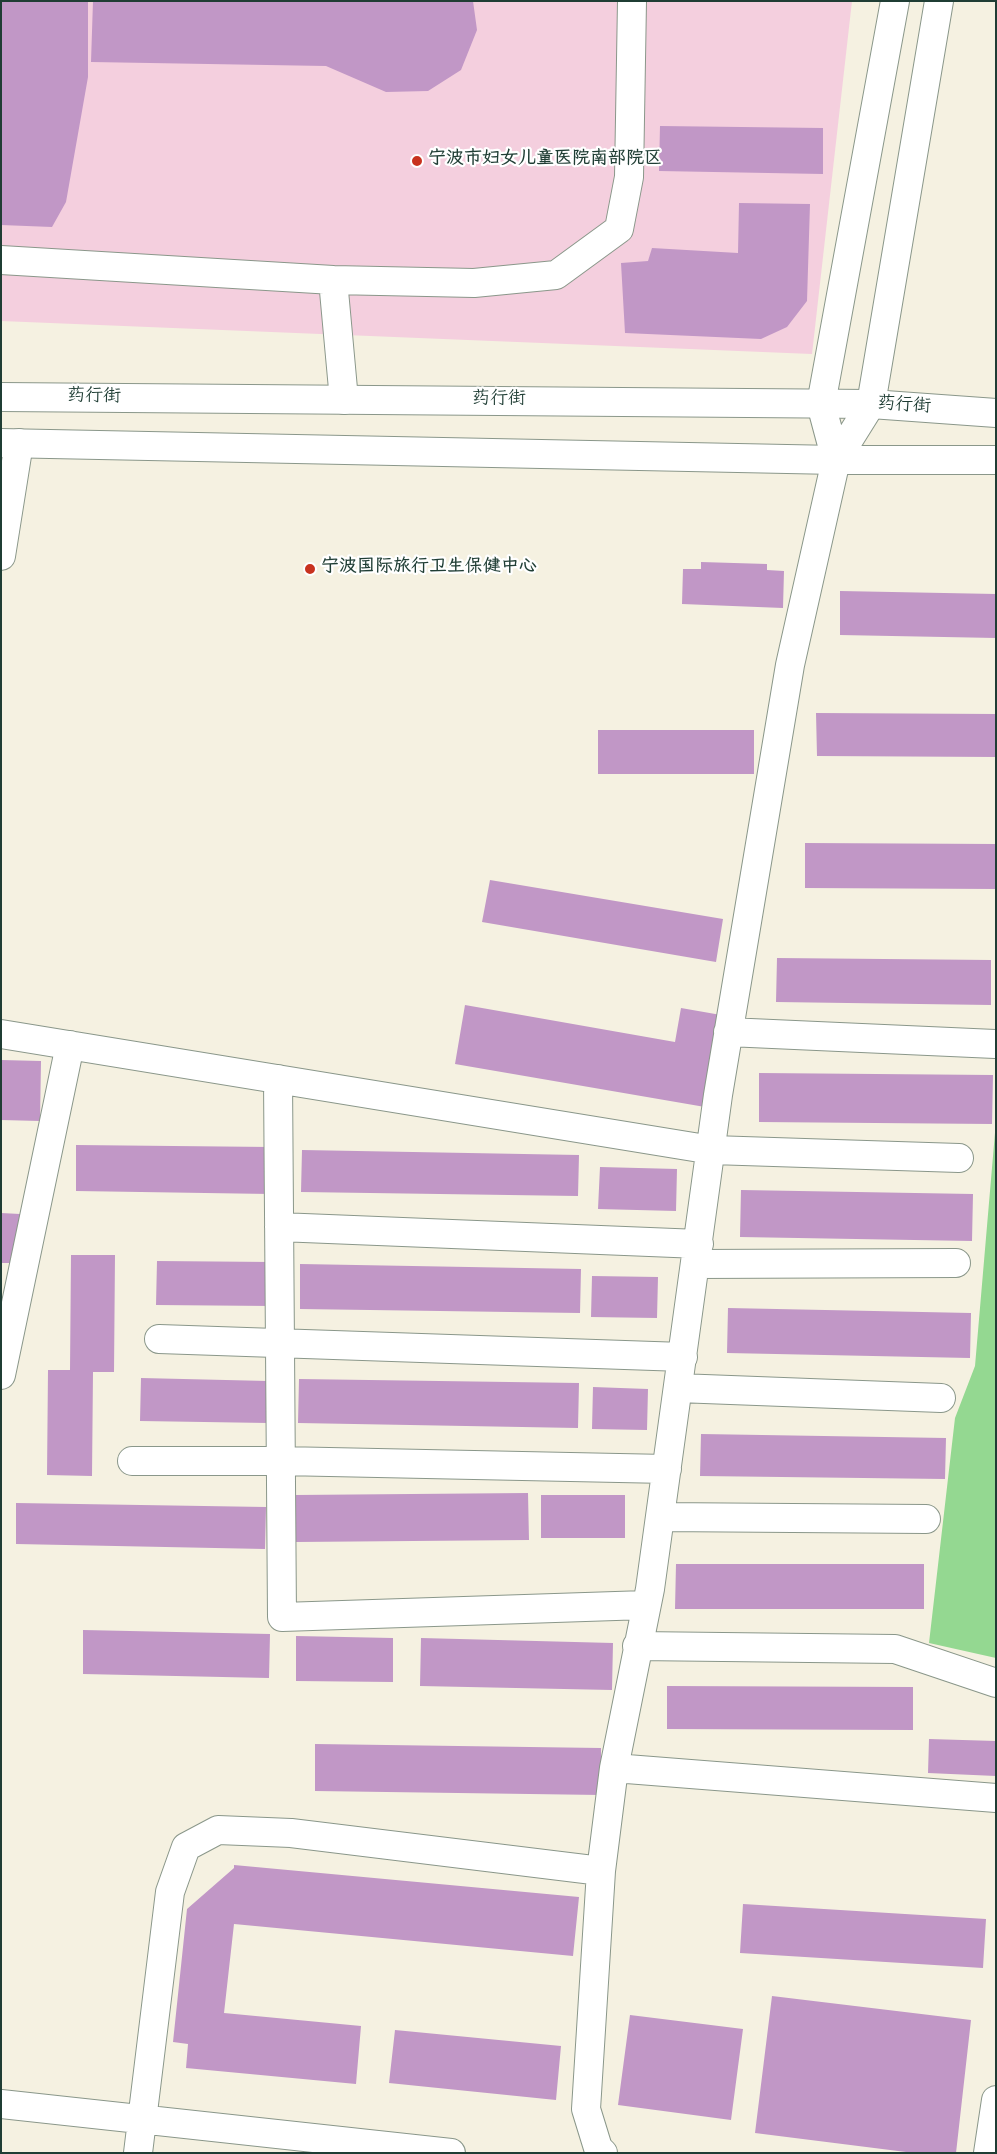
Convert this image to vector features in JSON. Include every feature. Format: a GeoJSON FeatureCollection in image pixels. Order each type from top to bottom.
{"type":"FeatureCollection","features":[{"type":"Feature","properties":{"kind":"street"},"geometry":{"type":"LineString","coordinates":[[1,260],[333,280],[474,283],[556,275],[619,229],[629,177],[632,1]]}},
{"type":"Feature","properties":{"kind":"street"},"geometry":{"type":"LineString","coordinates":[[836,460],[821,404],[895,1]]}},
{"type":"Feature","properties":{"kind":"street"},"geometry":{"type":"LineString","coordinates":[[603,2153],[598,2148],[586,2110],[601,1871],[614,1768],[637,1646],[650,1589],[712,1150],[718,1095],[790,665],[836,460],[871,404],[938,1]]}},
{"type":"Feature","properties":{"kind":"street"},"geometry":{"type":"LineString","coordinates":[[333,280],[344,400]]}},
{"type":"Feature","properties":{"kind":"street","name":"药行街"},"geometry":{"type":"LineString","coordinates":[[1,397],[871,404],[996,412]]}},
{"type":"Feature","properties":{"kind":"street"},"geometry":{"type":"LineString","coordinates":[[1,556],[10,443],[836,460],[996,460]]}},
{"type":"Feature","properties":{"kind":"street"},"geometry":{"type":"LineString","coordinates":[[728,1032],[995,1044]]}},
{"type":"Feature","properties":{"kind":"street"},"geometry":{"type":"LineString","coordinates":[[1,1034],[712,1150],[959,1158]]}},
{"type":"Feature","properties":{"kind":"street"},"geometry":{"type":"LineString","coordinates":[[1,1375],[70,1045]]}},
{"type":"Feature","properties":{"kind":"street"},"geometry":{"type":"LineString","coordinates":[[278,1079],[282,1616],[646,1605]]}},
{"type":"Feature","properties":{"kind":"street"},"geometry":{"type":"LineString","coordinates":[[280,1227],[697,1254],[956,1263]]}},
{"type":"Feature","properties":{"kind":"street"},"geometry":{"type":"LineString","coordinates":[[159,1339],[683,1357]]}},
{"type":"Feature","properties":{"kind":"street"},"geometry":{"type":"LineString","coordinates":[[678,1388],[941,1398]]}},
{"type":"Feature","properties":{"kind":"street"},"geometry":{"type":"LineString","coordinates":[[132,1461],[281,1461],[667,1469]]}},
{"type":"Feature","properties":{"kind":"street"},"geometry":{"type":"LineString","coordinates":[[660,1517],[926,1519]]}},
{"type":"Feature","properties":{"kind":"street"},"geometry":{"type":"LineString","coordinates":[[637,1646],[895,1649],[996,1683]]}},
{"type":"Feature","properties":{"kind":"street"},"geometry":{"type":"LineString","coordinates":[[614,1768],[996,1798]]}},
{"type":"Feature","properties":{"kind":"street"},"geometry":{"type":"LineString","coordinates":[[138,2153],[170,1892],[186,1847],[218,1830],[291,1832],[601,1871]]}},
{"type":"Feature","properties":{"kind":"street"},"geometry":{"type":"LineString","coordinates":[[988,2153],[996,2100]]}},
{"type":"Feature","properties":{"kind":"street"},"geometry":{"type":"LineString","coordinates":[[1,2104],[451,2153]]}},
{"type":"Feature","properties":{"kind":"shaded area","name":"宁波市妇女儿童医院南部院区"},"geometry":{"type":"Polygon","coordinates":[[[1,1],[852,1],[812,354],[1,321],[1,1]]]}},
{"type":"Feature","properties":{"kind":"green space"},"geometry":{"type":"Polygon","coordinates":[[[996,1121],[996,1658],[929,1643],[955,1418],[975,1366],[996,1121]]]}},
{"type":"Feature","properties":{"kind":"building"},"geometry":{"type":"Polygon","coordinates":[[[1,1],[88,1],[88,77],[66,202],[52,227],[1,225],[1,1]]]}},
{"type":"Feature","properties":{"kind":"building"},"geometry":{"type":"Polygon","coordinates":[[[93,1],[473,1],[477,30],[461,70],[428,91],[386,92],[326,66],[91,62],[93,1]]]}},
{"type":"Feature","properties":{"kind":"building"},"geometry":{"type":"Polygon","coordinates":[[[660,126],[823,128],[823,174],[659,171],[660,126]]]}},
{"type":"Feature","properties":{"kind":"building"},"geometry":{"type":"Polygon","coordinates":[[[739,203],[810,204],[807,301],[787,327],[761,339],[625,333],[621,263],[648,261],[652,248],[738,253],[739,203]]]}},
{"type":"Feature","properties":{"kind":"building"},"geometry":{"type":"Polygon","coordinates":[[[701,562],[767,564],[767,570],[784,571],[783,608],[682,604],[683,569],[701,569],[701,562]]]}},
{"type":"Feature","properties":{"kind":"building"},"geometry":{"type":"Polygon","coordinates":[[[840,591],[996,594],[996,638],[840,635],[840,591]]]}},
{"type":"Feature","properties":{"kind":"building"},"geometry":{"type":"Polygon","coordinates":[[[816,713],[996,714],[996,757],[817,756],[816,713]]]}},
{"type":"Feature","properties":{"kind":"building"},"geometry":{"type":"Polygon","coordinates":[[[598,730],[754,730],[754,774],[598,774],[598,730]]]}},
{"type":"Feature","properties":{"kind":"building"},"geometry":{"type":"Polygon","coordinates":[[[805,843],[996,844],[996,889],[805,888],[805,843]]]}},
{"type":"Feature","properties":{"kind":"building"},"geometry":{"type":"Polygon","coordinates":[[[490,880],[723,919],[716,962],[482,922],[490,880]]]}},
{"type":"Feature","properties":{"kind":"building"},"geometry":{"type":"Polygon","coordinates":[[[777,958],[991,960],[991,1005],[776,1002],[777,958]]]}},
{"type":"Feature","properties":{"kind":"building"},"geometry":{"type":"Polygon","coordinates":[[[465,1005],[675,1042],[681,1008],[721,1015],[705,1107],[455,1064],[465,1005]]]}},
{"type":"Feature","properties":{"kind":"building"},"geometry":{"type":"Polygon","coordinates":[[[1,1060],[41,1061],[40,1121],[1,1120],[1,1060]]]}},
{"type":"Feature","properties":{"kind":"building"},"geometry":{"type":"Polygon","coordinates":[[[759,1073],[993,1075],[992,1124],[759,1122],[759,1073]]]}},
{"type":"Feature","properties":{"kind":"building"},"geometry":{"type":"Polygon","coordinates":[[[76,1145],[271,1147],[270,1194],[76,1191],[76,1145]]]}},
{"type":"Feature","properties":{"kind":"building"},"geometry":{"type":"Polygon","coordinates":[[[302,1150],[579,1155],[578,1196],[301,1192],[302,1150]]]}},
{"type":"Feature","properties":{"kind":"building"},"geometry":{"type":"Polygon","coordinates":[[[600,1167],[677,1169],[676,1211],[598,1209],[600,1167]]]}},
{"type":"Feature","properties":{"kind":"building"},"geometry":{"type":"Polygon","coordinates":[[[741,1190],[973,1194],[972,1241],[740,1237],[741,1190]]]}},
{"type":"Feature","properties":{"kind":"building"},"geometry":{"type":"Polygon","coordinates":[[[1,1213],[20,1214],[19,1263],[1,1263],[1,1213]]]}},
{"type":"Feature","properties":{"kind":"building"},"geometry":{"type":"Polygon","coordinates":[[[71,1255],[115,1255],[114,1372],[93,1372],[92,1476],[47,1475],[48,1370],[70,1370],[71,1255]]]}},
{"type":"Feature","properties":{"kind":"building"},"geometry":{"type":"Polygon","coordinates":[[[157,1261],[272,1262],[272,1306],[156,1305],[157,1261]]]}},
{"type":"Feature","properties":{"kind":"building"},"geometry":{"type":"Polygon","coordinates":[[[300,1264],[581,1269],[580,1313],[300,1309],[300,1264]]]}},
{"type":"Feature","properties":{"kind":"building"},"geometry":{"type":"Polygon","coordinates":[[[592,1276],[658,1277],[657,1318],[591,1317],[592,1276]]]}},
{"type":"Feature","properties":{"kind":"building"},"geometry":{"type":"Polygon","coordinates":[[[728,1308],[971,1313],[970,1358],[727,1353],[728,1308]]]}},
{"type":"Feature","properties":{"kind":"building"},"geometry":{"type":"Polygon","coordinates":[[[141,1378],[268,1381],[268,1423],[140,1421],[141,1378]]]}},
{"type":"Feature","properties":{"kind":"building"},"geometry":{"type":"Polygon","coordinates":[[[299,1379],[579,1383],[578,1428],[298,1423],[299,1379]]]}},
{"type":"Feature","properties":{"kind":"building"},"geometry":{"type":"Polygon","coordinates":[[[593,1387],[648,1389],[647,1430],[592,1429],[593,1387]]]}},
{"type":"Feature","properties":{"kind":"building"},"geometry":{"type":"Polygon","coordinates":[[[701,1434],[946,1438],[945,1479],[700,1476],[701,1434]]]}},
{"type":"Feature","properties":{"kind":"building"},"geometry":{"type":"Polygon","coordinates":[[[528,1493],[529,1540],[296,1542],[295,1495],[528,1493]]]}},
{"type":"Feature","properties":{"kind":"building"},"geometry":{"type":"Polygon","coordinates":[[[541,1495],[625,1495],[625,1538],[541,1538],[541,1495]]]}},
{"type":"Feature","properties":{"kind":"building"},"geometry":{"type":"Polygon","coordinates":[[[16,1503],[266,1507],[265,1549],[16,1544],[16,1503]]]}},
{"type":"Feature","properties":{"kind":"building"},"geometry":{"type":"Polygon","coordinates":[[[676,1564],[924,1564],[924,1609],[675,1609],[676,1564]]]}},
{"type":"Feature","properties":{"kind":"building"},"geometry":{"type":"Polygon","coordinates":[[[83,1630],[270,1634],[269,1678],[83,1674],[83,1630]]]}},
{"type":"Feature","properties":{"kind":"building"},"geometry":{"type":"Polygon","coordinates":[[[296,1636],[393,1638],[393,1682],[296,1681],[296,1636]]]}},
{"type":"Feature","properties":{"kind":"building"},"geometry":{"type":"Polygon","coordinates":[[[421,1638],[613,1643],[612,1690],[420,1686],[421,1638]]]}},
{"type":"Feature","properties":{"kind":"building"},"geometry":{"type":"Polygon","coordinates":[[[667,1686],[913,1687],[913,1730],[667,1729],[667,1686]]]}},
{"type":"Feature","properties":{"kind":"building"},"geometry":{"type":"Polygon","coordinates":[[[929,1739],[996,1741],[996,1776],[928,1773],[929,1739]]]}},
{"type":"Feature","properties":{"kind":"building"},"geometry":{"type":"Polygon","coordinates":[[[315,1744],[601,1748],[601,1795],[315,1791],[315,1744]]]}},
{"type":"Feature","properties":{"kind":"building"},"geometry":{"type":"Polygon","coordinates":[[[234,1865],[579,1897],[573,1956],[234,1924],[224,2013],[361,2026],[356,2084],[186,2068],[188,2044],[173,2042],[187,1909],[234,1868],[234,1865]]]}},
{"type":"Feature","properties":{"kind":"building"},"geometry":{"type":"Polygon","coordinates":[[[743,1904],[986,1919],[983,1968],[740,1953],[743,1904]]]}},
{"type":"Feature","properties":{"kind":"building"},"geometry":{"type":"Polygon","coordinates":[[[772,1996],[971,2020],[956,2153],[914,2153],[755,2133],[772,1996]]]}},
{"type":"Feature","properties":{"kind":"building"},"geometry":{"type":"Polygon","coordinates":[[[630,2015],[743,2029],[731,2120],[618,2105],[630,2015]]]}},
{"type":"Feature","properties":{"kind":"building"},"geometry":{"type":"Polygon","coordinates":[[[395,2030],[561,2046],[556,2100],[389,2083],[395,2030]]]}},
{"type":"Feature","properties":{"kind":"place","name":"宁波市妇女儿童医院南部院区"},"geometry":{"type":"Point","coordinates":[417,161]}},
{"type":"Feature","properties":{"kind":"place","name":"宁波国际旅行卫生保健中心"},"geometry":{"type":"Point","coordinates":[310,569]}}]}
